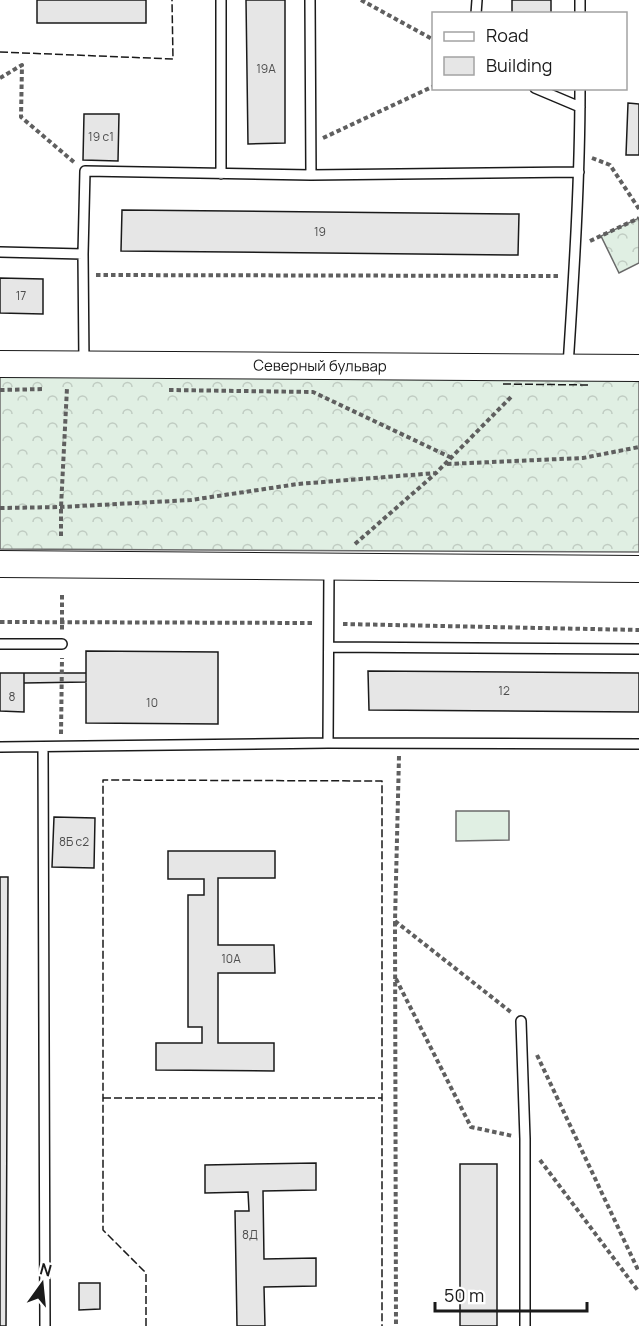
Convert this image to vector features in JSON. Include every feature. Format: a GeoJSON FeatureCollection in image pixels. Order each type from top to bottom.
{"type":"FeatureCollection","features":[{"type":"Feature","properties":{"kind":"main road","name":"Северный бульвар"},"geometry":{"type":"LineString","coordinates":[[0,364],[81,377],[639,368]]}},
{"type":"Feature","properties":{"kind":"main road"},"geometry":{"type":"LineString","coordinates":[[0,564],[639,569]]}},
{"type":"Feature","properties":{"kind":"lane"},"geometry":{"type":"LineString","coordinates":[[221,0],[221,174]]}},
{"type":"Feature","properties":{"kind":"lane"},"geometry":{"type":"LineString","coordinates":[[310,0],[311,175]]}},
{"type":"Feature","properties":{"kind":"lane"},"geometry":{"type":"LineString","coordinates":[[540,90],[580,107]]}},
{"type":"Feature","properties":{"kind":"lane"},"geometry":{"type":"LineString","coordinates":[[568,368],[576,248],[580,90]]}},
{"type":"Feature","properties":{"kind":"lane"},"geometry":{"type":"LineString","coordinates":[[81,377],[85,171],[311,175],[579,172]]}},
{"type":"Feature","properties":{"kind":"lane"},"geometry":{"type":"LineString","coordinates":[[0,252],[84,254]]}},
{"type":"Feature","properties":{"kind":"lane"},"geometry":{"type":"LineString","coordinates":[[328,743],[329,567]]}},
{"type":"Feature","properties":{"kind":"lane"},"geometry":{"type":"LineString","coordinates":[[0,644],[62,644]]}},
{"type":"Feature","properties":{"kind":"lane"},"geometry":{"type":"LineString","coordinates":[[329,646],[639,649]]}},
{"type":"Feature","properties":{"kind":"lane"},"geometry":{"type":"LineString","coordinates":[[0,747],[328,743],[639,744]]}},
{"type":"Feature","properties":{"kind":"lane"},"geometry":{"type":"LineString","coordinates":[[43,748],[45,1326]]}},
{"type":"Feature","properties":{"kind":"lane"},"geometry":{"type":"LineString","coordinates":[[521,1021],[525,1139],[525,1326]]}},
{"type":"Feature","properties":{"kind":"path"},"geometry":{"type":"LineString","coordinates":[[360,0],[432,39]]}},
{"type":"Feature","properties":{"kind":"path"},"geometry":{"type":"LineString","coordinates":[[0,78],[22,65],[21,117],[85,171]]}},
{"type":"Feature","properties":{"kind":"path"},"geometry":{"type":"LineString","coordinates":[[310,144],[432,87]]}},
{"type":"Feature","properties":{"kind":"path"},"geometry":{"type":"LineString","coordinates":[[580,154],[610,165],[639,209]]}},
{"type":"Feature","properties":{"kind":"path"},"geometry":{"type":"LineString","coordinates":[[576,248],[639,218]]}},
{"type":"Feature","properties":{"kind":"path"},"geometry":{"type":"LineString","coordinates":[[84,275],[574,276]]}},
{"type":"Feature","properties":{"kind":"path"},"geometry":{"type":"LineString","coordinates":[[56,389],[67,388],[81,377]]}},
{"type":"Feature","properties":{"kind":"path"},"geometry":{"type":"LineString","coordinates":[[61,536],[67,388]]}},
{"type":"Feature","properties":{"kind":"path"},"geometry":{"type":"LineString","coordinates":[[0,390],[45,389]]}},
{"type":"Feature","properties":{"kind":"path"},"geometry":{"type":"LineString","coordinates":[[161,390],[313,392],[453,458]]}},
{"type":"Feature","properties":{"kind":"path"},"geometry":{"type":"LineString","coordinates":[[329,567],[453,458],[512,396]]}},
{"type":"Feature","properties":{"kind":"path"},"geometry":{"type":"LineString","coordinates":[[446,464],[583,458],[639,447]]}},
{"type":"Feature","properties":{"kind":"path"},"geometry":{"type":"LineString","coordinates":[[0,508],[192,500],[298,484],[436,473]]}},
{"type":"Feature","properties":{"kind":"path"},"geometry":{"type":"LineString","coordinates":[[60,747],[62,595]]}},
{"type":"Feature","properties":{"kind":"path"},"geometry":{"type":"LineString","coordinates":[[396,1326],[395,921],[399,743]]}},
{"type":"Feature","properties":{"kind":"path"},"geometry":{"type":"LineString","coordinates":[[395,921],[521,1021]]}},
{"type":"Feature","properties":{"kind":"path"},"geometry":{"type":"LineString","coordinates":[[536,1052],[639,1272]]}},
{"type":"Feature","properties":{"kind":"green space"},"geometry":{"type":"Polygon","coordinates":[[[639,218],[639,263],[619,273],[601,236],[639,218]]]}},
{"type":"Feature","properties":{"kind":"green space"},"geometry":{"type":"Polygon","coordinates":[[[0,375],[639,377],[639,552],[0,549],[0,375]]]}},
{"type":"Feature","properties":{"kind":"green space"},"geometry":{"type":"Polygon","coordinates":[[[456,811],[509,811],[509,840],[456,841],[456,811]]]}},
{"type":"Feature","properties":{"kind":"building"},"geometry":{"type":"Polygon","coordinates":[[[37,0],[146,0],[146,23],[37,23],[37,0]]]}},
{"type":"Feature","properties":{"kind":"building"},"geometry":{"type":"Polygon","coordinates":[[[246,0],[285,0],[285,143],[248,144],[246,0]]]}},
{"type":"Feature","properties":{"kind":"building"},"geometry":{"type":"Polygon","coordinates":[[[512,0],[551,0],[551,12],[512,12],[512,0]]]}},
{"type":"Feature","properties":{"kind":"building"},"geometry":{"type":"Polygon","coordinates":[[[628,103],[639,104],[639,155],[626,155],[628,103]]]}},
{"type":"Feature","properties":{"kind":"building"},"geometry":{"type":"Polygon","coordinates":[[[84,114],[119,114],[118,161],[83,160],[84,114]]]}},
{"type":"Feature","properties":{"kind":"building"},"geometry":{"type":"Polygon","coordinates":[[[122,210],[519,214],[518,255],[121,251],[122,210]]]}},
{"type":"Feature","properties":{"kind":"building"},"geometry":{"type":"Polygon","coordinates":[[[0,278],[43,279],[43,314],[0,313],[0,278]]]}},
{"type":"Feature","properties":{"kind":"building"},"geometry":{"type":"Polygon","coordinates":[[[86,651],[218,652],[218,724],[86,723],[86,651]]]}},
{"type":"Feature","properties":{"kind":"building"},"geometry":{"type":"Polygon","coordinates":[[[368,671],[639,673],[639,712],[369,710],[368,671]]]}},
{"type":"Feature","properties":{"kind":"building"},"geometry":{"type":"Polygon","coordinates":[[[0,673],[24,673],[24,712],[0,711],[0,673]]]}},
{"type":"Feature","properties":{"kind":"building"},"geometry":{"type":"Polygon","coordinates":[[[24,673],[86,673],[86,682],[24,683],[24,673]]]}},
{"type":"Feature","properties":{"kind":"building"},"geometry":{"type":"Polygon","coordinates":[[[54,817],[95,818],[94,868],[52,867],[54,817]]]}},
{"type":"Feature","properties":{"kind":"building"},"geometry":{"type":"Polygon","coordinates":[[[168,851],[275,851],[275,878],[218,878],[218,945],[274,945],[275,973],[218,973],[218,1043],[274,1043],[274,1071],[156,1070],[156,1043],[202,1043],[202,1027],[188,1027],[188,895],[204,895],[204,879],[168,879],[168,851]]]}},
{"type":"Feature","properties":{"kind":"building"},"geometry":{"type":"Polygon","coordinates":[[[0,877],[8,877],[6,1326],[0,1326],[0,877]]]}},
{"type":"Feature","properties":{"kind":"building"},"geometry":{"type":"Polygon","coordinates":[[[316,1163],[316,1190],[263,1191],[264,1259],[316,1258],[316,1286],[264,1287],[265,1326],[237,1326],[235,1211],[249,1211],[248,1192],[205,1193],[205,1165],[316,1163]]]}},
{"type":"Feature","properties":{"kind":"building"},"geometry":{"type":"Polygon","coordinates":[[[460,1164],[497,1164],[497,1326],[460,1326],[460,1164]]]}},
{"type":"Feature","properties":{"kind":"building"},"geometry":{"type":"Polygon","coordinates":[[[79,1283],[100,1283],[100,1309],[79,1310],[79,1283]]]}},
{"type":"Feature","properties":{"kind":"fence"},"geometry":{"type":"LineString","coordinates":[[0,52],[173,59],[172,0]]}},
{"type":"Feature","properties":{"kind":"fence"},"geometry":{"type":"LineString","coordinates":[[503,384],[589,385]]}},
{"type":"Feature","properties":{"kind":"fence"},"geometry":{"type":"LineString","coordinates":[[146,1326],[146,1273],[103,1230],[103,780],[382,781],[382,1326]]}},
{"type":"Feature","properties":{"kind":"fence"},"geometry":{"type":"LineString","coordinates":[[103,1098],[382,1098]]}}]}
